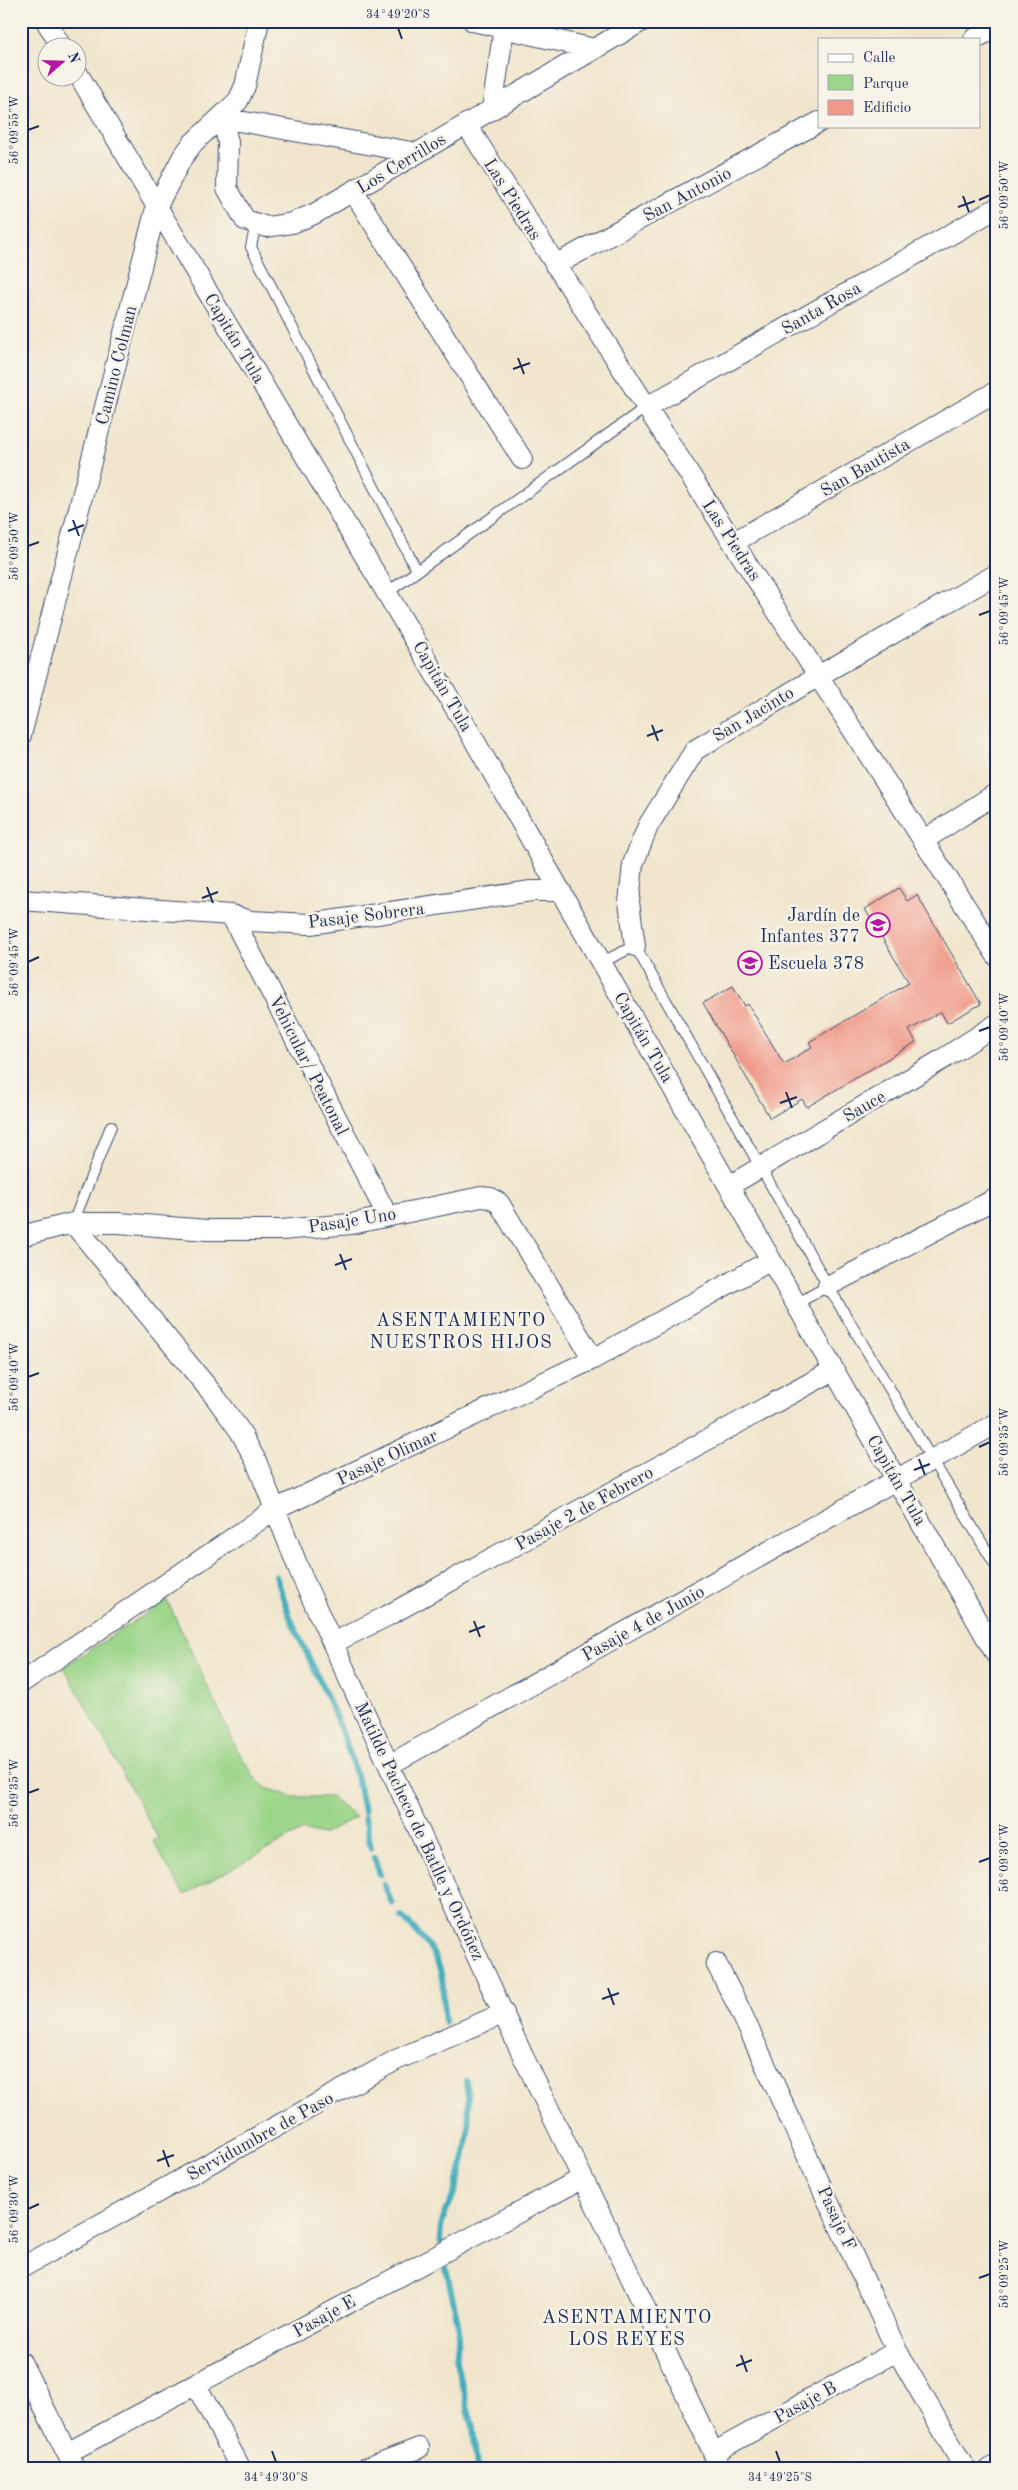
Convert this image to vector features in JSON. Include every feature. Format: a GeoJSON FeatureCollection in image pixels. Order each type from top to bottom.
{"type":"FeatureCollection","features":[{"type":"Feature","properties":{"kind":"street"},"geometry":{"type":"LineString","coordinates":[[46,21],[56,38]]}},
{"type":"Feature","properties":{"kind":"street","name":"Camino Colman"},"geometry":{"type":"LineString","coordinates":[[21,735],[156,208],[182,158],[193,143],[222,118],[238,101],[245,86],[259,21]]}},
{"type":"Feature","properties":{"kind":"street"},"geometry":{"type":"LineString","coordinates":[[473,21],[504,25],[594,49]]}},
{"type":"Feature","properties":{"kind":"street","name":"Los Cerrillos"},"geometry":{"type":"LineString","coordinates":[[256,223],[267,227],[292,222],[314,214],[642,21]]}},
{"type":"Feature","properties":{"kind":"street"},"geometry":{"type":"LineString","coordinates":[[492,109],[504,25]]}},
{"type":"Feature","properties":{"kind":"street"},"geometry":{"type":"LineString","coordinates":[[976,38],[997,27]]}},
{"type":"Feature","properties":{"kind":"street","name":"Capitán Tula"},"geometry":{"type":"LineString","coordinates":[[86,88],[156,208],[388,592],[602,962],[997,1656]]}},
{"type":"Feature","properties":{"kind":"street"},"geometry":{"type":"LineString","coordinates":[[256,223],[246,220],[227,188],[228,142],[222,118],[417,153]]}},
{"type":"Feature","properties":{"kind":"street","name":"San Antonio"},"geometry":{"type":"LineString","coordinates":[[555,265],[818,123]]}},
{"type":"Feature","properties":{"kind":"street","name":"Las Piedras"},"geometry":{"type":"LineString","coordinates":[[466,124],[645,408],[820,675],[997,956]]}},
{"type":"Feature","properties":{"kind":"street"},"geometry":{"type":"LineString","coordinates":[[353,191],[522,459]]}},
{"type":"Feature","properties":{"kind":"street","name":"Santa Rosa"},"geometry":{"type":"LineString","coordinates":[[645,408],[997,208]]}},
{"type":"Feature","properties":{"kind":"street","name":"San Bautista"},"geometry":{"type":"LineString","coordinates":[[734,542],[997,391]]}},
{"type":"Feature","properties":{"kind":"street","name":"San Jacinto"},"geometry":{"type":"LineString","coordinates":[[635,946],[629,902],[633,864],[648,826],[695,750],[820,675],[997,574]]}},
{"type":"Feature","properties":{"kind":"street"},"geometry":{"type":"LineString","coordinates":[[924,840],[997,793]]}},
{"type":"Feature","properties":{"kind":"street","name":"Pasaje Sobrera"},"geometry":{"type":"LineString","coordinates":[[21,900],[231,915],[251,920],[310,924],[530,891],[561,891]]}},
{"type":"Feature","properties":{"kind":"street","name":"Vehicular/ Peatonal"},"geometry":{"type":"LineString","coordinates":[[231,915],[387,1215]]}},
{"type":"Feature","properties":{"kind":"street","name":"Sauce"},"geometry":{"type":"LineString","coordinates":[[729,1186],[943,1060],[997,1024]]}},
{"type":"Feature","properties":{"kind":"street","name":"Pasaje Uno"},"geometry":{"type":"LineString","coordinates":[[21,1236],[74,1223],[119,1223],[207,1230],[281,1230],[351,1224],[480,1197],[491,1198],[499,1203],[593,1359]]}},
{"type":"Feature","properties":{"kind":"street"},"geometry":{"type":"LineString","coordinates":[[828,1286],[997,1198]]}},
{"type":"Feature","properties":{"kind":"street","name":"Matilde Pacheco de Batlle y Ordóñez"},"geometry":{"type":"LineString","coordinates":[[74,1223],[216,1398],[240,1431],[256,1461],[274,1510],[389,1765],[582,2179],[624,2263],[717,2461]]}},
{"type":"Feature","properties":{"kind":"street","name":"Pasaje Olimar"},"geometry":{"type":"LineString","coordinates":[[21,1683],[274,1510],[593,1359],[771,1260]]}},
{"type":"Feature","properties":{"kind":"street","name":"Pasaje 2 de Febrero"},"geometry":{"type":"LineString","coordinates":[[333,1643],[387,1616],[834,1370]]}},
{"type":"Feature","properties":{"kind":"street","name":"Pasaje 4 de Junio"},"geometry":{"type":"LineString","coordinates":[[389,1765],[997,1423]]}},
{"type":"Feature","properties":{"kind":"street","name":"Pasaje F"},"geometry":{"type":"LineString","coordinates":[[716,1963],[740,2010],[897,2351],[965,2469]]}},
{"type":"Feature","properties":{"kind":"street","name":"Servidumbre de Paso"},"geometry":{"type":"LineString","coordinates":[[21,2268],[396,2060],[504,2012]]}},
{"type":"Feature","properties":{"kind":"street","name":"Pasaje E"},"geometry":{"type":"LineString","coordinates":[[71,2461],[196,2385],[406,2271],[582,2179]]}},
{"type":"Feature","properties":{"kind":"street","name":"Pasaje B"},"geometry":{"type":"LineString","coordinates":[[717,2461],[897,2351]]}},
{"type":"Feature","properties":{"kind":"street"},"geometry":{"type":"LineString","coordinates":[[21,2362],[71,2461]]}},
{"type":"Feature","properties":{"kind":"street"},"geometry":{"type":"LineString","coordinates":[[196,2385],[241,2469]]}},
{"type":"Feature","properties":{"kind":"street"},"geometry":{"type":"LineString","coordinates":[[364,2469],[419,2448]]}},
{"type":"Feature","properties":{"kind":"street"},"geometry":{"type":"LineString","coordinates":[[989,2469],[997,2465]]}},
{"type":"Feature","properties":{"kind":"lane"},"geometry":{"type":"LineString","coordinates":[[256,223],[252,247],[417,571]]}},
{"type":"Feature","properties":{"kind":"lane"},"geometry":{"type":"LineString","coordinates":[[388,592],[645,408]]}},
{"type":"Feature","properties":{"kind":"lane"},"geometry":{"type":"LineString","coordinates":[[602,962],[635,946],[828,1286],[997,1568]]}},
{"type":"Feature","properties":{"kind":"lane"},"geometry":{"type":"LineString","coordinates":[[74,1223],[111,1126]]}},
{"type":"Feature","properties":{"kind":"lane"},"geometry":{"type":"LineString","coordinates":[[796,1304],[828,1286]]}},
{"type":"Feature","properties":{"kind":"green space"},"geometry":{"type":"Polygon","coordinates":[[[167,1600],[238,1751],[256,1779],[266,1788],[294,1797],[331,1797],[356,1817],[322,1835],[303,1830],[184,1895],[153,1841],[158,1838],[64,1667],[167,1600]]]}},
{"type":"Feature","properties":{"kind":"building"},"geometry":{"type":"Polygon","coordinates":[[[899,888],[907,901],[917,895],[981,1004],[947,1023],[941,1012],[909,1030],[916,1042],[807,1107],[802,1099],[770,1118],[703,1003],[733,986],[745,1006],[748,1004],[784,1064],[812,1047],[809,1042],[909,983],[865,909],[899,888]]]}},
{"type":"Feature","properties":{"kind":"waterway"},"geometry":{"type":"LineString","coordinates":[[276,1576],[291,1620],[326,1694],[344,1738],[359,1786],[364,1811]]}},
{"type":"Feature","properties":{"kind":"waterway"},"geometry":{"type":"LineString","coordinates":[[365,1817],[371,1848]]}},
{"type":"Feature","properties":{"kind":"waterway"},"geometry":{"type":"LineString","coordinates":[[374,1857],[380,1875]]}},
{"type":"Feature","properties":{"kind":"waterway"},"geometry":{"type":"LineString","coordinates":[[384,1884],[392,1904]]}},
{"type":"Feature","properties":{"kind":"waterway"},"geometry":{"type":"LineString","coordinates":[[401,1916],[427,1944],[440,1969],[445,2022]]}},
{"type":"Feature","properties":{"kind":"waterway"},"geometry":{"type":"LineString","coordinates":[[441,2243],[442,2221],[456,2188],[466,2148],[469,2122],[466,2081]]}},
{"type":"Feature","properties":{"kind":"waterway"},"geometry":{"type":"LineString","coordinates":[[444,2258],[459,2328],[456,2362],[473,2428],[477,2469]]}},
{"type":"Feature","properties":{"kind":"place","name":"Jardín de Infantes 377"},"geometry":{"type":"Point","coordinates":[878,925]}},
{"type":"Feature","properties":{"kind":"place","name":"Escuela 378"},"geometry":{"type":"Point","coordinates":[750,963]}},
{"type":"Feature","properties":{"kind":"district","name":"ASENTAMIENTO NUESTROS HIJOS"},"geometry":{"type":"Point","coordinates":[461,1330]}},
{"type":"Feature","properties":{"kind":"district","name":"ASENTAMIENTO LOS REYES"},"geometry":{"type":"Point","coordinates":[627,2327]}}]}
